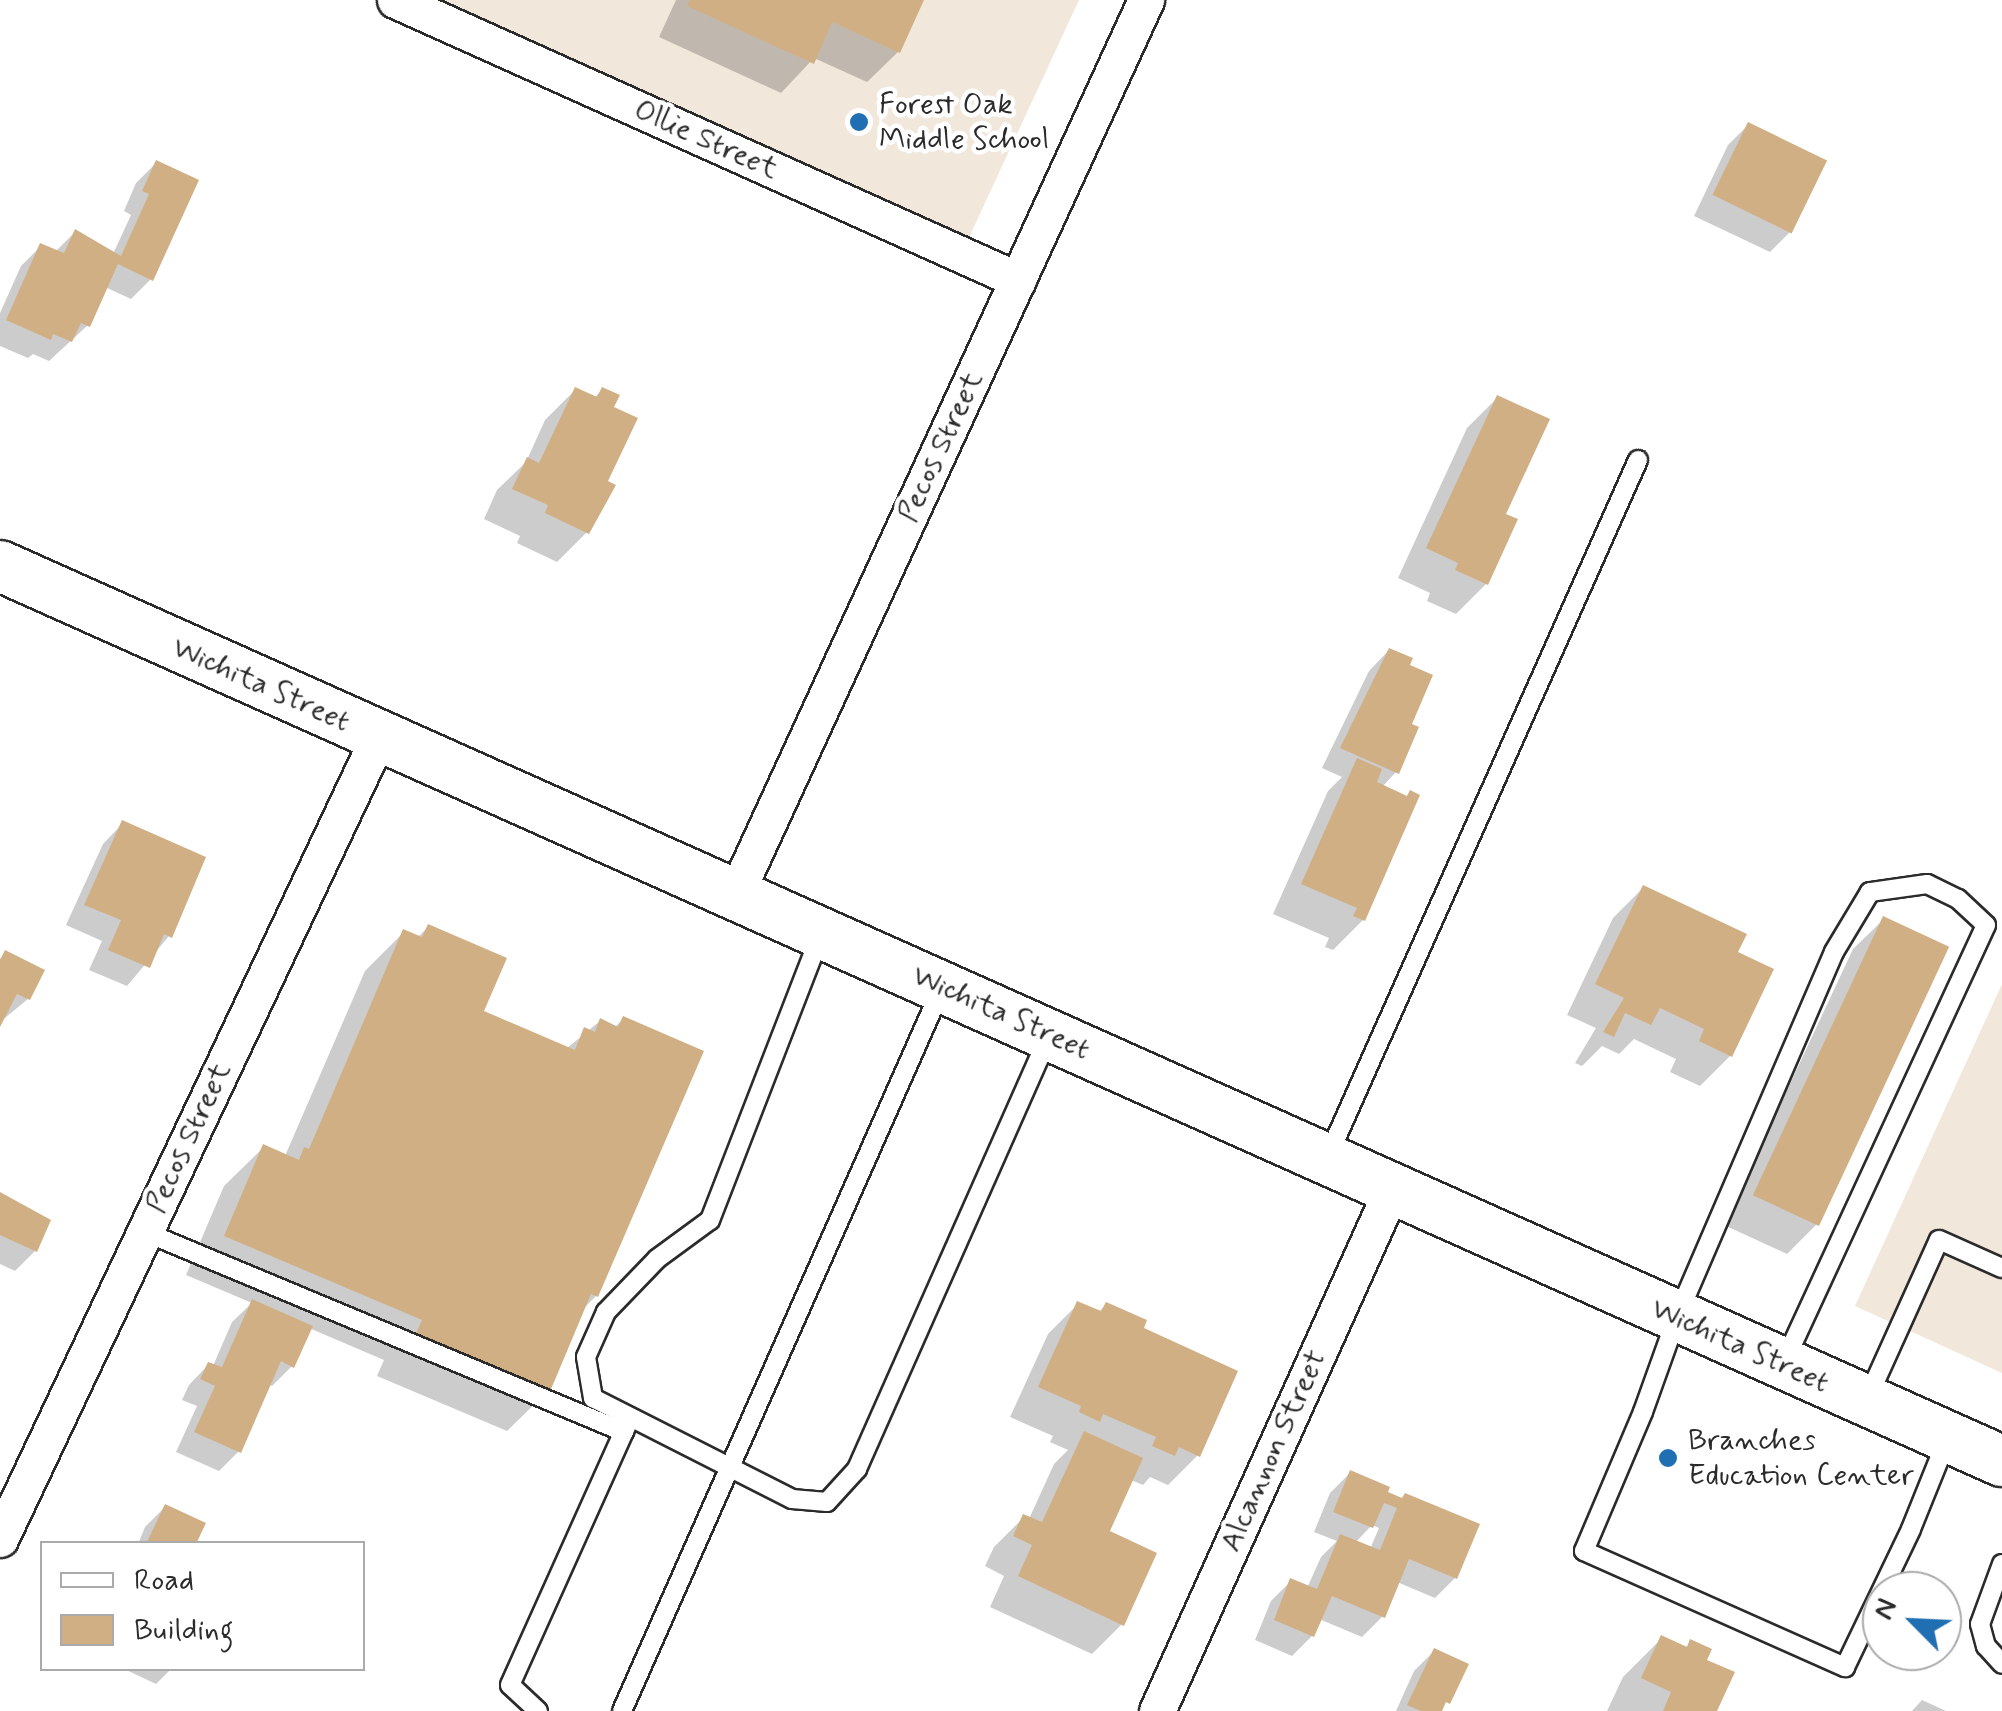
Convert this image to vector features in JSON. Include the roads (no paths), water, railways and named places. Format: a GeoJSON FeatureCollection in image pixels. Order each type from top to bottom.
{"type":"FeatureCollection","features":[{"type":"Feature","properties":{"kind":"main road","name":"Wichita Street"},"geometry":{"type":"LineString","coordinates":[[0,566],[2002,1462]]}},
{"type":"Feature","properties":{"kind":"street","name":"Ollie Street"},"geometry":{"type":"LineString","coordinates":[[395,0],[1018,280]]}},
{"type":"Feature","properties":{"kind":"street","name":"Pecos Street"},"geometry":{"type":"LineString","coordinates":[[736,893],[1146,0]]}},
{"type":"Feature","properties":{"kind":"street","name":"Pecos Street"},"geometry":{"type":"LineString","coordinates":[[0,1539],[378,738]]}},
{"type":"Feature","properties":{"kind":"street","name":"Alcannon Street"},"geometry":{"type":"LineString","coordinates":[[1157,1711],[1390,1191]]}},
{"type":"Feature","properties":{"kind":"lane"},"geometry":{"type":"LineString","coordinates":[[1326,1161],[1638,460]]}},
{"type":"Feature","properties":{"kind":"lane"},"geometry":{"type":"LineString","coordinates":[[1783,1365],[1986,925],[1958,900],[1927,884],[1870,892],[1834,952],[1677,1318],[1643,1412],[1584,1551],[1844,1667],[1912,1529],[1948,1438]]}},
{"type":"Feature","properties":{"kind":"lane"},"geometry":{"type":"LineString","coordinates":[[627,1425],[593,1398],[586,1357],[606,1312],[657,1259],[710,1220],[822,932]]}},
{"type":"Feature","properties":{"kind":"lane"},"geometry":{"type":"LineString","coordinates":[[622,1711],[942,987]]}},
{"type":"Feature","properties":{"kind":"lane"},"geometry":{"type":"LineString","coordinates":[[144,1232],[729,1467],[792,1499],[828,1502],[857,1469],[1050,1036]]}},
{"type":"Feature","properties":{"kind":"lane"},"geometry":{"type":"LineString","coordinates":[[1866,1402],[1939,1240],[2002,1268]]}},
{"type":"Feature","properties":{"kind":"lane"},"geometry":{"type":"LineString","coordinates":[[538,1711],[510,1685],[627,1425]]}},
{"type":"Feature","properties":{"kind":"lane"},"geometry":{"type":"LineString","coordinates":[[2002,1564],[1980,1624],[1986,1646],[2002,1664]]}},
{"type":"Feature","properties":{"kind":"place","name":"Forest Oak Middle School"},"geometry":{"type":"Point","coordinates":[859,122]}},
{"type":"Feature","properties":{"kind":"place","name":"Branches Education Center"},"geometry":{"type":"Point","coordinates":[1668,1458]}}]}
